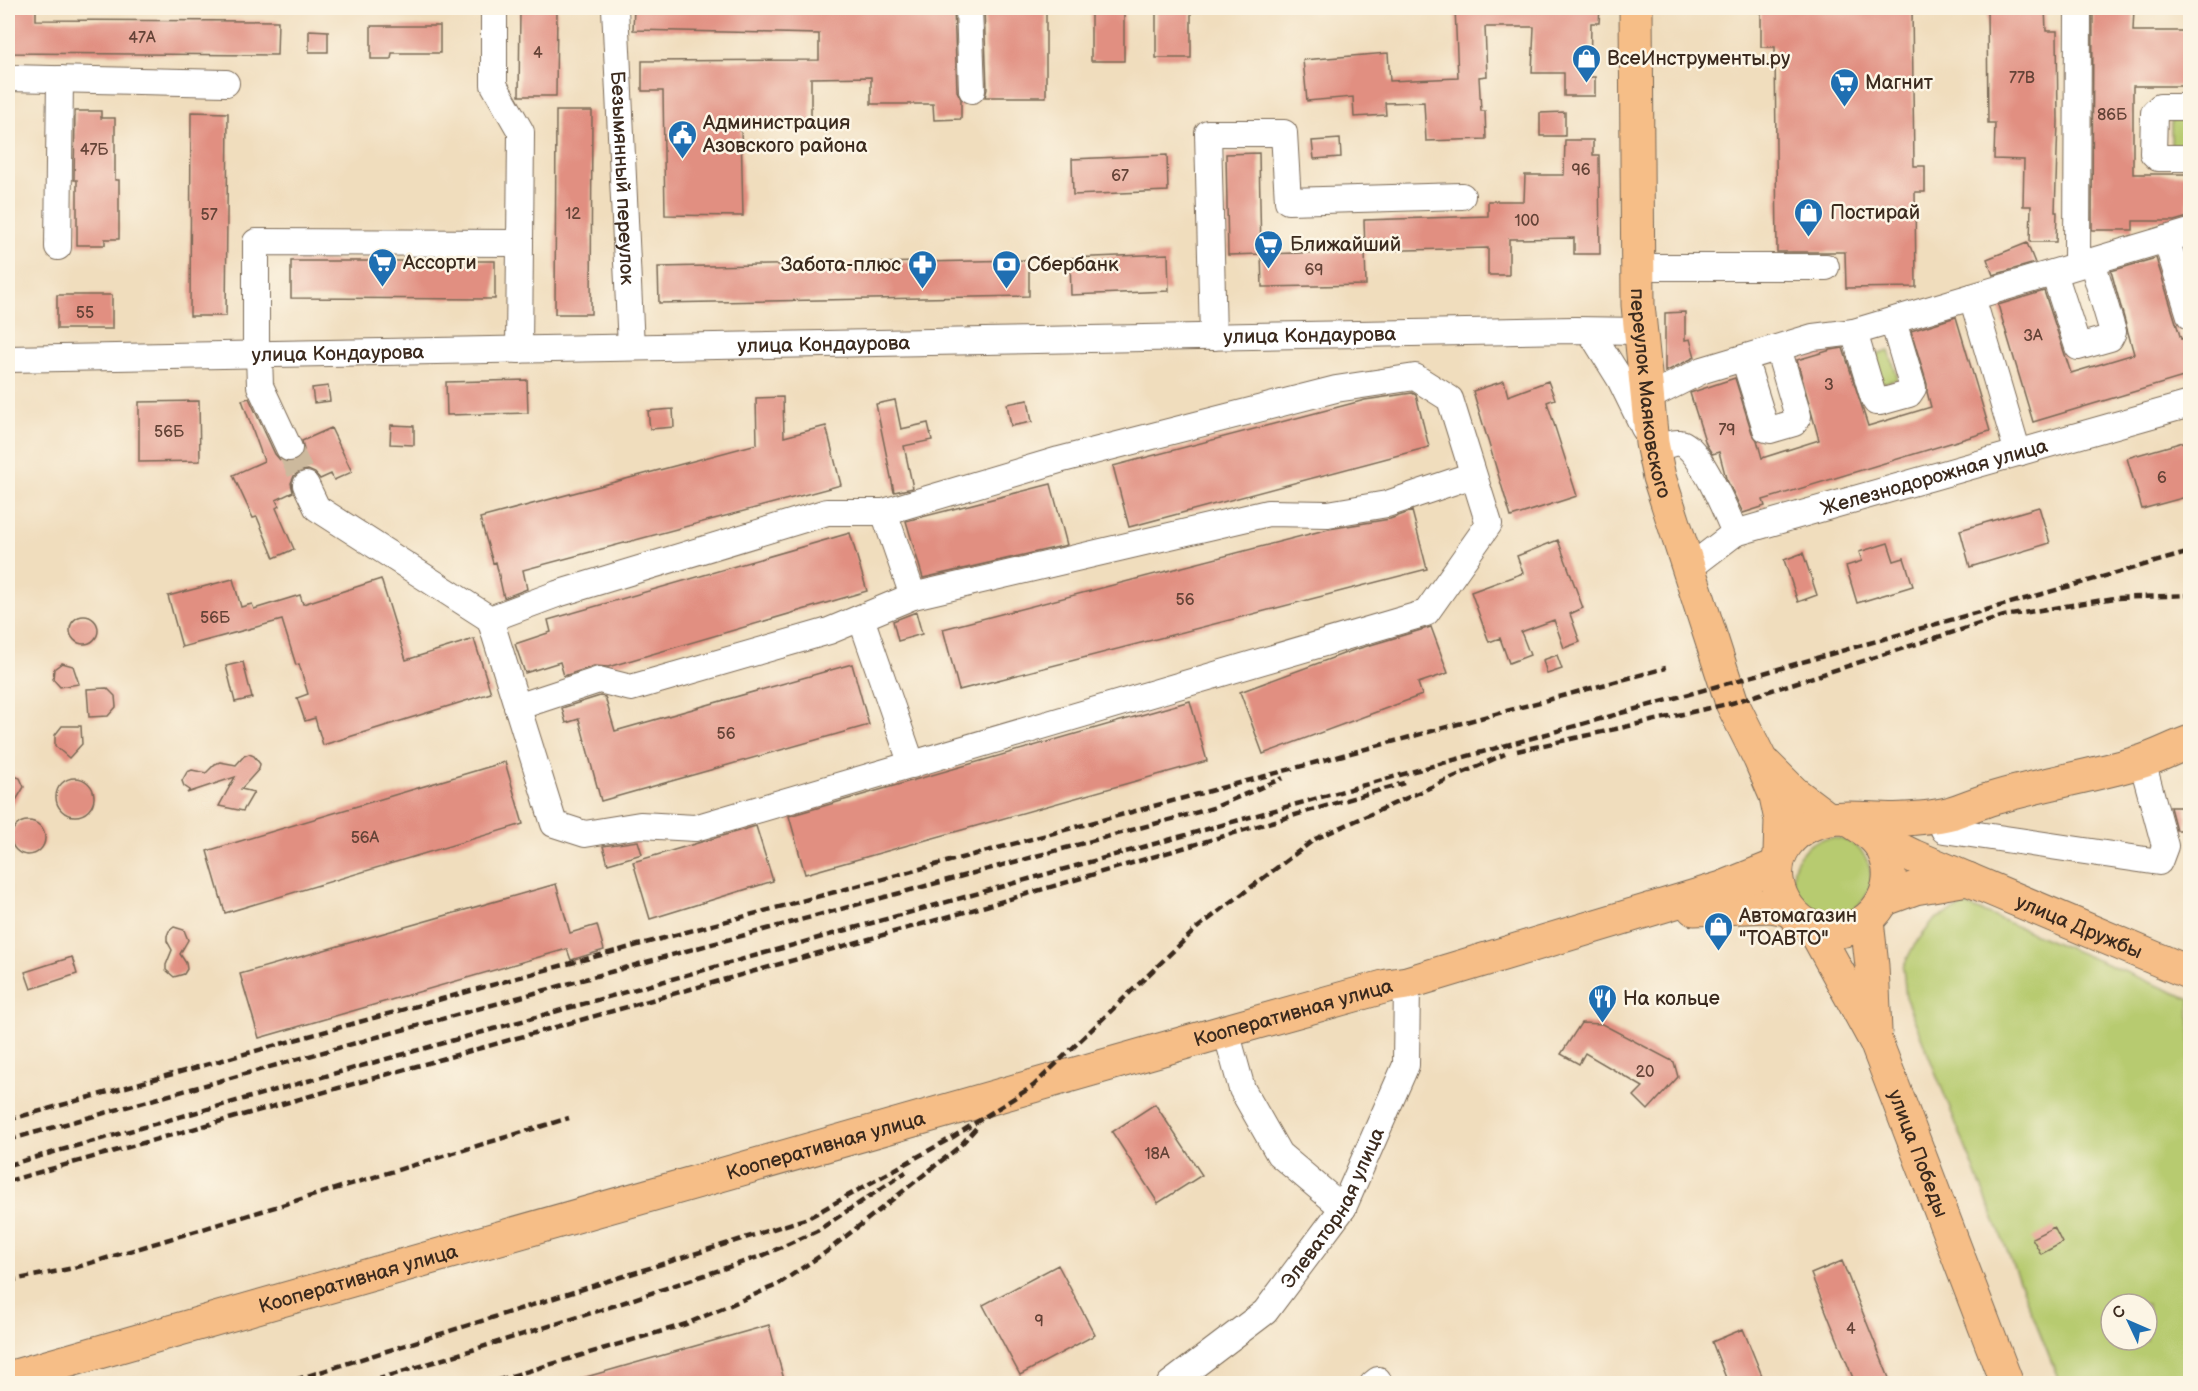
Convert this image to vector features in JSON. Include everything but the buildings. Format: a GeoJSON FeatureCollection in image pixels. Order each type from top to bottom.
{"type":"FeatureCollection","features":[{"type":"Feature","properties":{"kind":"main road","name":"переулок Маяковского"},"geometry":{"type":"LineString","coordinates":[[1636,8],[1640,331],[1652,446],[1659,477],[1732,703],[1776,796],[1782,820],[1778,860]]}},
{"type":"Feature","properties":{"kind":"main road"},"geometry":{"type":"LineString","coordinates":[[1993,798],[1944,830],[1913,856],[1880,900],[1848,930],[1823,932],[1814,929],[1787,909],[1779,891],[1778,860],[1789,840],[1804,827],[1926,818],[1950,813],[1993,798],[2142,761],[2190,742]]}},
{"type":"Feature","properties":{"kind":"main road","name":"улица Дружбы"},"geometry":{"type":"LineString","coordinates":[[1760,759],[1794,793],[1850,825],[1913,856],[2190,973]]}},
{"type":"Feature","properties":{"kind":"main road"},"geometry":{"type":"LineString","coordinates":[[1850,825],[1885,853],[1872,966],[1876,1041]]}},
{"type":"Feature","properties":{"kind":"main road","name":"Кооперативная улица"},"geometry":{"type":"LineString","coordinates":[[8,1378],[1226,1031],[1387,986],[1407,983],[1722,888],[1778,860]]}},
{"type":"Feature","properties":{"kind":"main road"},"geometry":{"type":"LineString","coordinates":[[1880,900],[1915,888],[1968,879]]}},
{"type":"Feature","properties":{"kind":"main road","name":"Кооперативная улица"},"geometry":{"type":"LineString","coordinates":[[1644,912],[1771,906],[1787,909]]}},
{"type":"Feature","properties":{"kind":"main road","name":"улица Победы"},"geometry":{"type":"LineString","coordinates":[[1814,929],[1876,1041],[2007,1383]]}},
{"type":"Feature","properties":{"kind":"street"},"geometry":{"type":"LineString","coordinates":[[494,8],[494,85],[521,132],[519,350]]}},
{"type":"Feature","properties":{"kind":"street","name":"Безымянный переулок"},"geometry":{"type":"LineString","coordinates":[[615,8],[632,347]]}},
{"type":"Feature","properties":{"kind":"street"},"geometry":{"type":"LineString","coordinates":[[969,8],[972,90]]}},
{"type":"Feature","properties":{"kind":"street"},"geometry":{"type":"LineString","coordinates":[[2075,266],[2078,8]]}},
{"type":"Feature","properties":{"kind":"street"},"geometry":{"type":"LineString","coordinates":[[8,78],[226,83]]}},
{"type":"Feature","properties":{"kind":"street"},"geometry":{"type":"LineString","coordinates":[[58,247],[60,79]]}},
{"type":"Feature","properties":{"kind":"street"},"geometry":{"type":"LineString","coordinates":[[2190,107],[2156,109],[2153,143],[2153,153],[2158,158],[2190,158]]}},
{"type":"Feature","properties":{"kind":"street"},"geometry":{"type":"LineString","coordinates":[[1213,337],[1208,133],[1284,133],[1288,201],[1462,196]]}},
{"type":"Feature","properties":{"kind":"street"},"geometry":{"type":"LineString","coordinates":[[1647,398],[1703,370],[1813,337],[1854,332],[1893,321],[2190,232]]}},
{"type":"Feature","properties":{"kind":"street"},"geometry":{"type":"LineString","coordinates":[[2166,239],[2190,316]]}},
{"type":"Feature","properties":{"kind":"street"},"geometry":{"type":"LineString","coordinates":[[289,448],[260,386],[257,355],[256,242],[520,243]]}},
{"type":"Feature","properties":{"kind":"street"},"geometry":{"type":"LineString","coordinates":[[1638,267],[1827,267]]}},
{"type":"Feature","properties":{"kind":"street"},"geometry":{"type":"LineString","coordinates":[[1972,297],[2018,453]]}},
{"type":"Feature","properties":{"kind":"street"},"geometry":{"type":"LineString","coordinates":[[1854,332],[1876,402],[1909,394],[1913,388],[1893,321]]}},
{"type":"Feature","properties":{"kind":"street"},"geometry":{"type":"LineString","coordinates":[[1590,331],[1620,379],[1652,446],[1678,442],[1688,446],[1708,476],[1735,533]]}},
{"type":"Feature","properties":{"kind":"street","name":"улица Кондаурова"},"geometry":{"type":"LineString","coordinates":[[8,359],[1640,331]]}},
{"type":"Feature","properties":{"kind":"street"},"geometry":{"type":"LineString","coordinates":[[1744,358],[1767,429],[1794,423],[1798,416],[1778,348]]}},
{"type":"Feature","properties":{"kind":"street"},"geometry":{"type":"LineString","coordinates":[[306,486],[317,508],[489,619],[554,824],[585,834],[640,825],[695,828],[1426,613],[1489,524],[1450,399],[1415,377],[1324,392],[1059,460],[884,512],[827,512],[557,594],[489,619]]}},
{"type":"Feature","properties":{"kind":"street","name":"Железнодорожная улица"},"geometry":{"type":"LineString","coordinates":[[1688,569],[1735,533],[2190,405]]}},
{"type":"Feature","properties":{"kind":"street"},"geometry":{"type":"LineString","coordinates":[[517,707],[599,680],[631,688],[829,632],[913,596],[1268,513],[1328,514],[1387,504],[1473,475]]}},
{"type":"Feature","properties":{"kind":"street"},"geometry":{"type":"LineString","coordinates":[[884,512],[913,596]]}},
{"type":"Feature","properties":{"kind":"street"},"geometry":{"type":"LineString","coordinates":[[861,618],[912,765]]}},
{"type":"Feature","properties":{"kind":"street"},"geometry":{"type":"LineString","coordinates":[[1944,830],[2159,862],[2165,846],[2142,761]]}},
{"type":"Feature","properties":{"kind":"street","name":"Элеваторная улица"},"geometry":{"type":"LineString","coordinates":[[1170,1383],[1265,1312],[1343,1208],[1406,1065],[1407,983]]}},
{"type":"Feature","properties":{"kind":"street"},"geometry":{"type":"LineString","coordinates":[[1226,1031],[1242,1089],[1279,1154],[1343,1208]]}},
{"type":"Feature","properties":{"kind":"green space"},"geometry":{"type":"Polygon","coordinates":[[[2171,120],[2190,120],[2190,146],[2171,146],[2171,120]]]}},
{"type":"Feature","properties":{"kind":"green space"},"geometry":{"type":"Polygon","coordinates":[[[1889,351],[1898,379],[1881,384],[1873,356],[1889,351]]]}},
{"type":"Feature","properties":{"kind":"green space"},"geometry":{"type":"Polygon","coordinates":[[[1824,838],[1840,838],[1854,844],[1865,855],[1871,869],[1871,885],[1865,899],[1854,910],[1840,916],[1824,916],[1810,910],[1799,899],[1793,885],[1793,869],[1799,855],[1810,844],[1824,838]]]}},
{"type":"Feature","properties":{"kind":"green space"},"geometry":{"type":"Polygon","coordinates":[[[1966,905],[2190,999],[2190,1383],[2060,1383],[1906,999],[1903,967],[1913,947],[1935,919],[1966,905]]]}},
{"type":"Feature","properties":{"kind":"tunnel"},"geometry":{"type":"LineString","coordinates":[[289,448],[306,485]]}},
{"type":"Feature","properties":{"kind":"railway"},"geometry":{"type":"LineString","coordinates":[[8,1165],[2190,552]]}},
{"type":"Feature","properties":{"kind":"railway"},"geometry":{"type":"LineString","coordinates":[[1517,751],[1732,703],[2004,616],[2115,598],[2190,595]]}},
{"type":"Feature","properties":{"kind":"railway"},"geometry":{"type":"LineString","coordinates":[[8,1120],[549,969],[1666,668]]}},
{"type":"Feature","properties":{"kind":"railway"},"geometry":{"type":"LineString","coordinates":[[282,1384],[808,1218],[953,1137],[1033,1086],[1197,928],[1315,839],[1505,754]]}},
{"type":"Feature","properties":{"kind":"railway"},"geometry":{"type":"LineString","coordinates":[[8,1140],[664,957],[1213,808],[1283,778]]}},
{"type":"Feature","properties":{"kind":"railway"},"geometry":{"type":"LineString","coordinates":[[8,1181],[986,906],[1404,783]]}},
{"type":"Feature","properties":{"kind":"railway"},"geometry":{"type":"LineString","coordinates":[[8,1281],[74,1268],[569,1118]]}},
{"type":"Feature","properties":{"kind":"railway"},"geometry":{"type":"LineString","coordinates":[[485,1384],[686,1324],[777,1285],[826,1252],[959,1147],[977,1127]]}},
{"type":"Feature","properties":{"kind":"railway"},"geometry":{"type":"LineString","coordinates":[[363,1384],[604,1309],[764,1255],[817,1231],[906,1172]]}},
{"type":"Feature","properties":{"kind":"place","name":"ВсеИнструменты.ру"},"geometry":{"type":"Point","coordinates":[1586,84]}},
{"type":"Feature","properties":{"kind":"place","name":"Магнит"},"geometry":{"type":"Point","coordinates":[1844,108]}},
{"type":"Feature","properties":{"kind":"place","name":"Администрация Азовского района"},"geometry":{"type":"Point","coordinates":[682,160]}},
{"type":"Feature","properties":{"kind":"place","name":"Постирай"},"geometry":{"type":"Point","coordinates":[1809,238]}},
{"type":"Feature","properties":{"kind":"place","name":"Ближайший"},"geometry":{"type":"Point","coordinates":[1269,270]}},
{"type":"Feature","properties":{"kind":"place","name":"Ассорти"},"geometry":{"type":"Point","coordinates":[382,288]}},
{"type":"Feature","properties":{"kind":"place","name":"Забота-плюс"},"geometry":{"type":"Point","coordinates":[922,290]}},
{"type":"Feature","properties":{"kind":"place","name":"Сбербанк"},"geometry":{"type":"Point","coordinates":[1006,290]}},
{"type":"Feature","properties":{"kind":"place","name":"Автомагазин \"ТОАВТО\""},"geometry":{"type":"Point","coordinates":[1718,952]}},
{"type":"Feature","properties":{"kind":"place","name":"На кольце"},"geometry":{"type":"Point","coordinates":[1602,1024]}}]}
